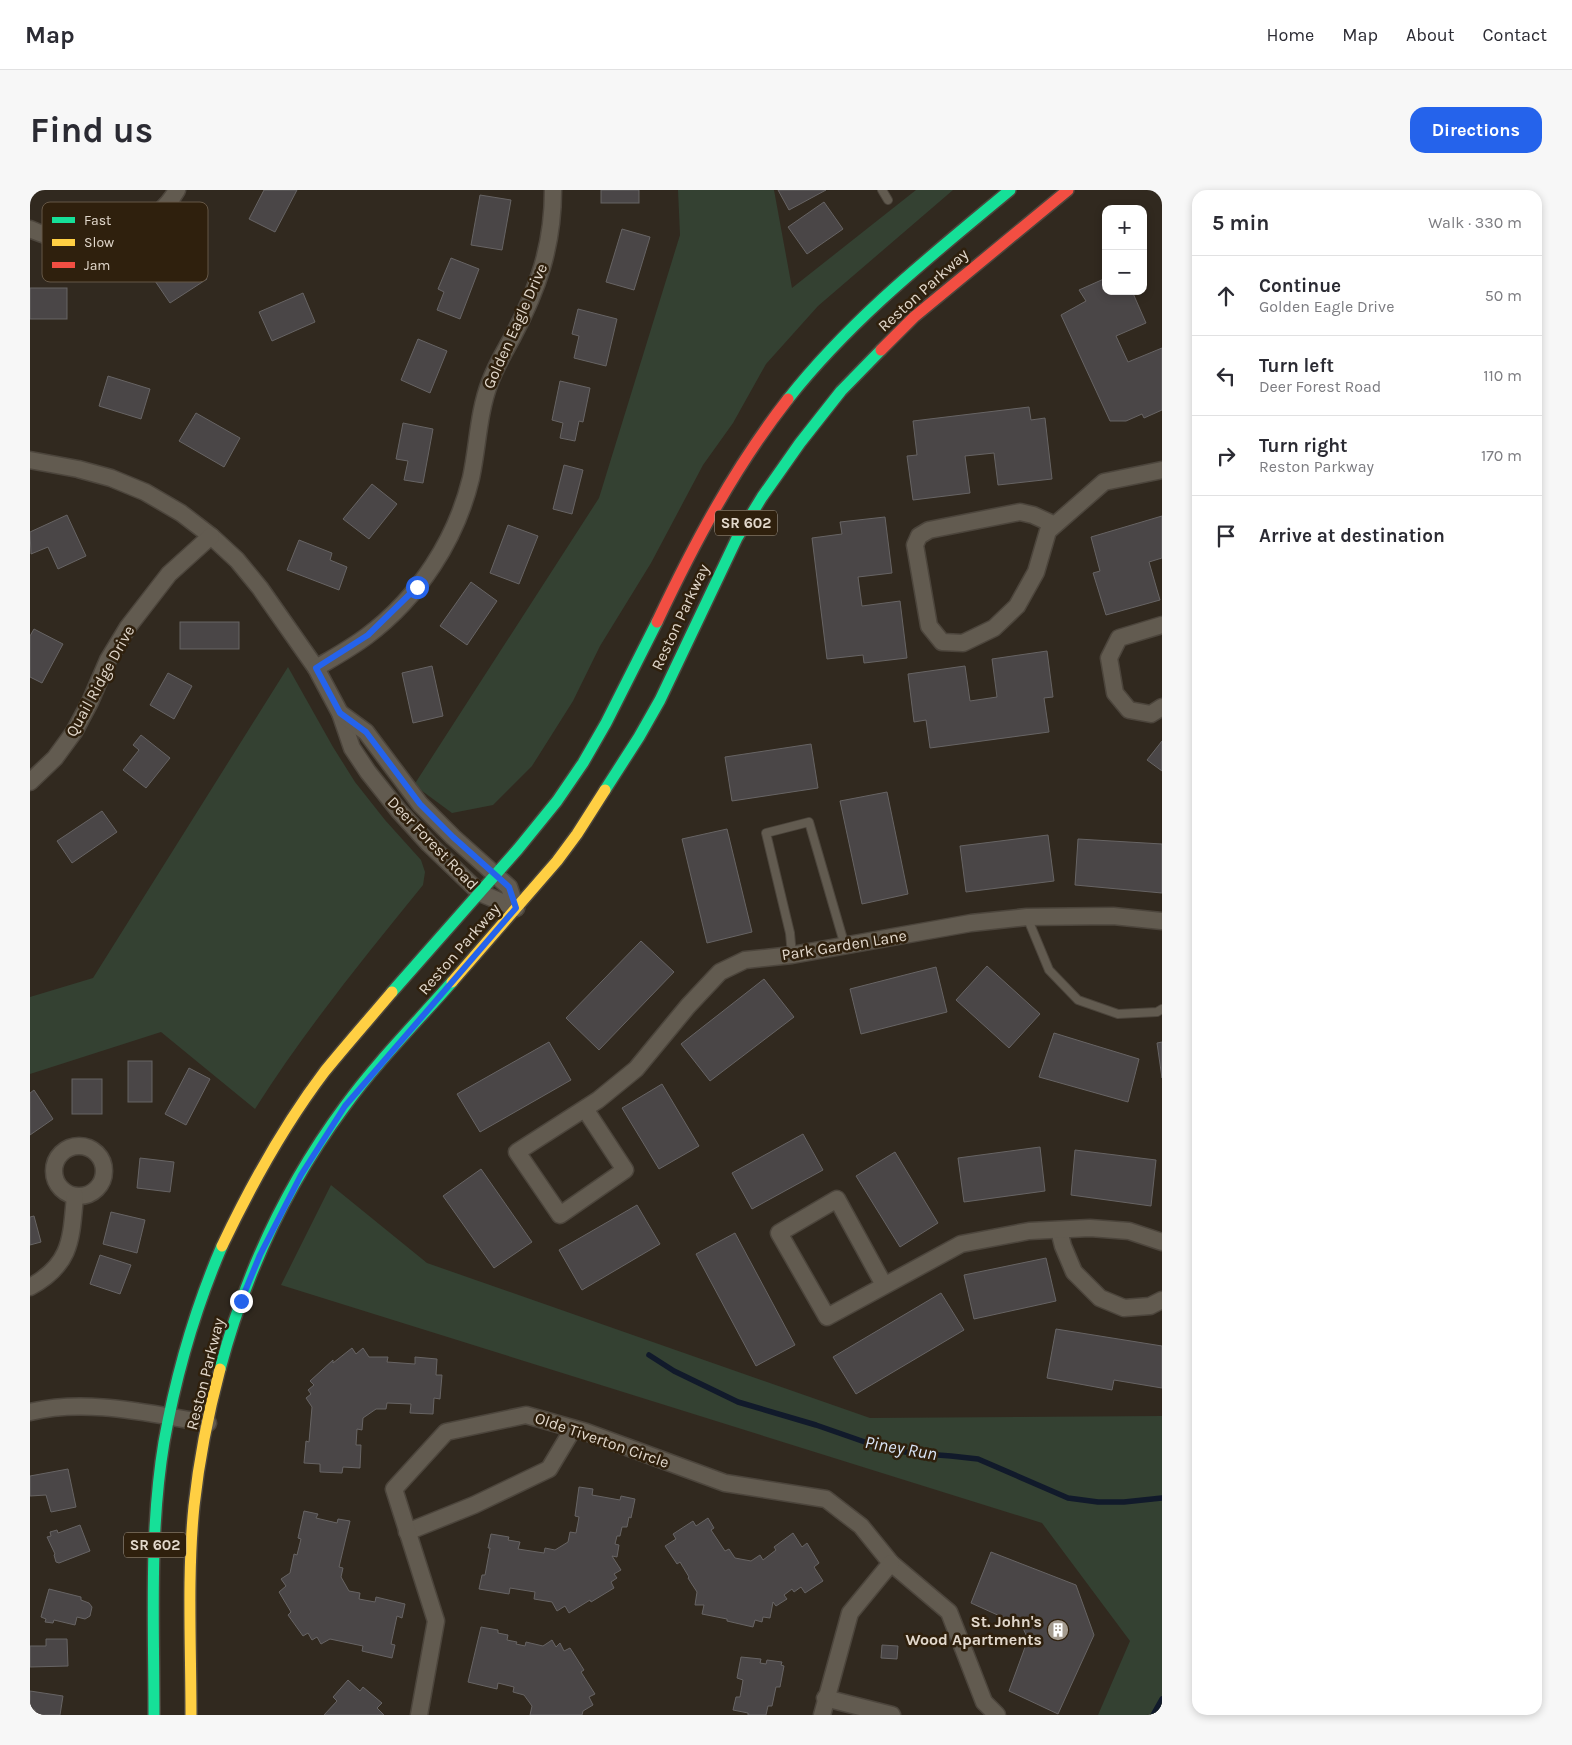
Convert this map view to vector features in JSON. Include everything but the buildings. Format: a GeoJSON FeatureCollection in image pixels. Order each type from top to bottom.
{"type":"FeatureCollection","features":[{"type":"Feature","properties":{"kind":"main road","name":"Reston Parkway"},"geometry":{"type":"LineString","coordinates":[[154,1715],[154,1554],[160,1479],[169,1417],[187,1342],[220,1249],[246,1195],[303,1101],[330,1065],[496,876],[557,800],[606,723],[697,538],[766,426],[811,371],[858,321],[909,274],[1010,190]]}},
{"type":"Feature","properties":{"kind":"main road","name":"Reston Parkway"},"geometry":{"type":"LineString","coordinates":[[191,1715],[191,1544],[194,1504],[214,1391],[241,1301],[260,1255],[301,1175],[345,1106],[557,861],[577,834],[639,737],[660,700],[737,538],[762,497],[800,443],[841,391],[914,317],[1068,190]]}},
{"type":"Feature","properties":{"kind":"street"},"geometry":{"type":"LineString","coordinates":[[170,202],[177,190]]}},
{"type":"Feature","properties":{"kind":"street","name":"Golden Eagle Drive"},"geometry":{"type":"LineString","coordinates":[[316,668],[368,635],[395,610],[422,580],[438,558],[453,532],[466,499],[474,466],[478,425],[485,395],[495,368],[512,337],[538,281],[548,248],[553,211],[553,190]]}},
{"type":"Feature","properties":{"kind":"street"},"geometry":{"type":"LineString","coordinates":[[30,229],[42,233]]}},
{"type":"Feature","properties":{"kind":"street","name":"Deer Forest Road"},"geometry":{"type":"LineString","coordinates":[[30,460],[78,469],[111,478],[145,492],[181,514],[211,536],[237,560],[260,588],[316,668],[340,713],[352,748],[368,772],[399,811],[429,844],[480,893],[516,908]]}},
{"type":"Feature","properties":{"kind":"street"},"geometry":{"type":"LineString","coordinates":[[1055,525],[1033,515],[1020,512],[929,530],[919,536],[915,545],[928,626],[942,642],[963,643],[979,636],[994,628],[1017,606],[1036,572],[1048,531],[1055,525],[1104,482],[1162,470]]}},
{"type":"Feature","properties":{"kind":"street","name":"Quail Ridge Drive"},"geometry":{"type":"LineString","coordinates":[[30,782],[55,758],[74,732],[90,702],[108,660],[128,628],[169,574],[211,536]]}},
{"type":"Feature","properties":{"kind":"street"},"geometry":{"type":"LineString","coordinates":[[1162,625],[1119,638],[1109,658],[1114,693],[1129,710],[1151,714],[1162,707]]}},
{"type":"Feature","properties":{"kind":"street","name":"Deer Forest Road"},"geometry":{"type":"LineString","coordinates":[[340,713],[366,732],[420,804],[453,837],[509,887],[516,908]]}},
{"type":"Feature","properties":{"kind":"street","name":"Park Garden Lane"},"geometry":{"type":"LineString","coordinates":[[585,1108],[625,1170],[560,1214],[517,1152],[585,1108],[598,1100],[636,1069],[688,1006],[720,972],[745,960],[792,955],[972,923],[1027,917],[1113,916],[1162,920]]}},
{"type":"Feature","properties":{"kind":"street"},"geometry":{"type":"LineString","coordinates":[[30,1287],[56,1268],[66,1253],[71,1236],[75,1196]]}},
{"type":"Feature","properties":{"kind":"street"},"geometry":{"type":"LineString","coordinates":[[884,1285],[837,1199],[779,1233],[827,1317],[961,1244],[1029,1231],[1090,1228],[1129,1231],[1162,1242]]}},
{"type":"Feature","properties":{"kind":"street"},"geometry":{"type":"LineString","coordinates":[[1059,1230],[1063,1246],[1074,1272],[1100,1298],[1124,1308],[1150,1306],[1162,1300]]}},
{"type":"Feature","properties":{"kind":"street"},"geometry":{"type":"LineString","coordinates":[[30,1412],[72,1407],[127,1410],[208,1423]]}},
{"type":"Feature","properties":{"kind":"street","name":"Olde Tiverton Circle"},"geometry":{"type":"LineString","coordinates":[[419,1715],[436,1621],[394,1489],[446,1432],[526,1415],[573,1429],[725,1483],[826,1500],[861,1526],[891,1563],[949,1612],[984,1702],[997,1715]]}},
{"type":"Feature","properties":{"kind":"street"},"geometry":{"type":"LineString","coordinates":[[407,1532],[474,1505],[549,1469],[573,1429]]}},
{"type":"Feature","properties":{"kind":"street"},"geometry":{"type":"LineString","coordinates":[[822,1715],[825,1698],[850,1613],[891,1563]]}},
{"type":"Feature","properties":{"kind":"street"},"geometry":{"type":"LineString","coordinates":[[825,1698],[892,1715]]}},
{"type":"Feature","properties":{"kind":"lane"},"geometry":{"type":"LineString","coordinates":[[882,190],[888,200]]}},
{"type":"Feature","properties":{"kind":"lane"},"geometry":{"type":"LineString","coordinates":[[792,955],[790,933],[766,833],[809,822],[845,946]]}},
{"type":"Feature","properties":{"kind":"lane"},"geometry":{"type":"LineString","coordinates":[[1027,917],[1049,970],[1078,1000],[1118,1014],[1157,1012],[1162,1009]]}},
{"type":"Feature","properties":{"kind":"green space"},"geometry":{"type":"Polygon","coordinates":[[[678,190],[774,190],[792,288],[916,190],[953,190],[818,306],[766,364],[733,423],[703,465],[651,563],[600,646],[573,701],[532,766],[493,805],[452,813],[414,785],[599,498],[680,235],[678,190]]]}},
{"type":"Feature","properties":{"kind":"green space"},"geometry":{"type":"Polygon","coordinates":[[[288,667],[355,782],[385,820],[421,860],[425,872],[423,885],[357,967],[294,1051],[255,1109],[161,1032],[30,1074],[30,997],[93,978],[288,667]]]}},
{"type":"Feature","properties":{"kind":"green space"},"geometry":{"type":"Polygon","coordinates":[[[331,1185],[427,1263],[870,1418],[1162,1416],[1162,1715],[1098,1715],[1130,1641],[1042,1523],[281,1285],[331,1185]]]}},
{"type":"Feature","properties":{"kind":"waterway","name":"Piney Run"},"geometry":{"type":"LineString","coordinates":[[649,1355],[674,1371],[738,1402],[816,1425],[882,1448],[911,1453],[978,1459],[1068,1498],[1098,1502],[1124,1502],[1162,1498]]}},
{"type":"Feature","properties":{"kind":"waterway"},"geometry":{"type":"LineString","coordinates":[[1153,1715],[1162,1699]]}},
{"type":"Feature","properties":{"kind":"traffic: fast"},"geometry":{"type":"LineString","coordinates":[[788,399],[812,370],[865,315],[1010,190]]}},
{"type":"Feature","properties":{"kind":"traffic: fast"},"geometry":{"type":"LineString","coordinates":[[605,790],[660,700],[737,538],[762,497],[800,443],[841,391],[881,350]]}},
{"type":"Feature","properties":{"kind":"traffic: fast"},"geometry":{"type":"LineString","coordinates":[[392,992],[518,849],[557,801],[583,763],[606,723],[657,622]]}},
{"type":"Feature","properties":{"kind":"traffic: fast"},"geometry":{"type":"LineString","coordinates":[[220,1369],[230,1334],[255,1265],[270,1232],[305,1167],[324,1136],[357,1090],[383,1058],[452,982]]}},
{"type":"Feature","properties":{"kind":"traffic: fast"},"geometry":{"type":"LineString","coordinates":[[154,1715],[154,1544],[159,1476],[174,1392],[187,1343],[203,1294],[222,1246]]}},
{"type":"Feature","properties":{"kind":"traffic: slow"},"geometry":{"type":"LineString","coordinates":[[452,982],[557,861],[605,790]]}},
{"type":"Feature","properties":{"kind":"traffic: slow"},"geometry":{"type":"LineString","coordinates":[[222,1246],[282,1134],[310,1092],[325,1071],[392,992]]}},
{"type":"Feature","properties":{"kind":"traffic: slow"},"geometry":{"type":"LineString","coordinates":[[191,1715],[190,1585],[194,1506],[204,1437],[220,1369]]}},
{"type":"Feature","properties":{"kind":"traffic: jam"},"geometry":{"type":"LineString","coordinates":[[881,350],[914,317],[1068,190]]}},
{"type":"Feature","properties":{"kind":"traffic: jam"},"geometry":{"type":"LineString","coordinates":[[657,622],[685,564],[716,507],[750,452],[788,399]]}},
{"type":"Feature","properties":{"kind":"place","name":"St. John's Wood Apartments"},"geometry":{"type":"Point","coordinates":[1058,1630]}},
{"type":"Feature","properties":{"kind":"route"},"geometry":{"type":"LineString","coordinates":[[241,1301],[278,1218],[301,1175],[345,1106],[516,908],[509,887],[453,837],[420,804],[366,732],[340,713],[316,668],[368,635],[417,587]]}}]}
